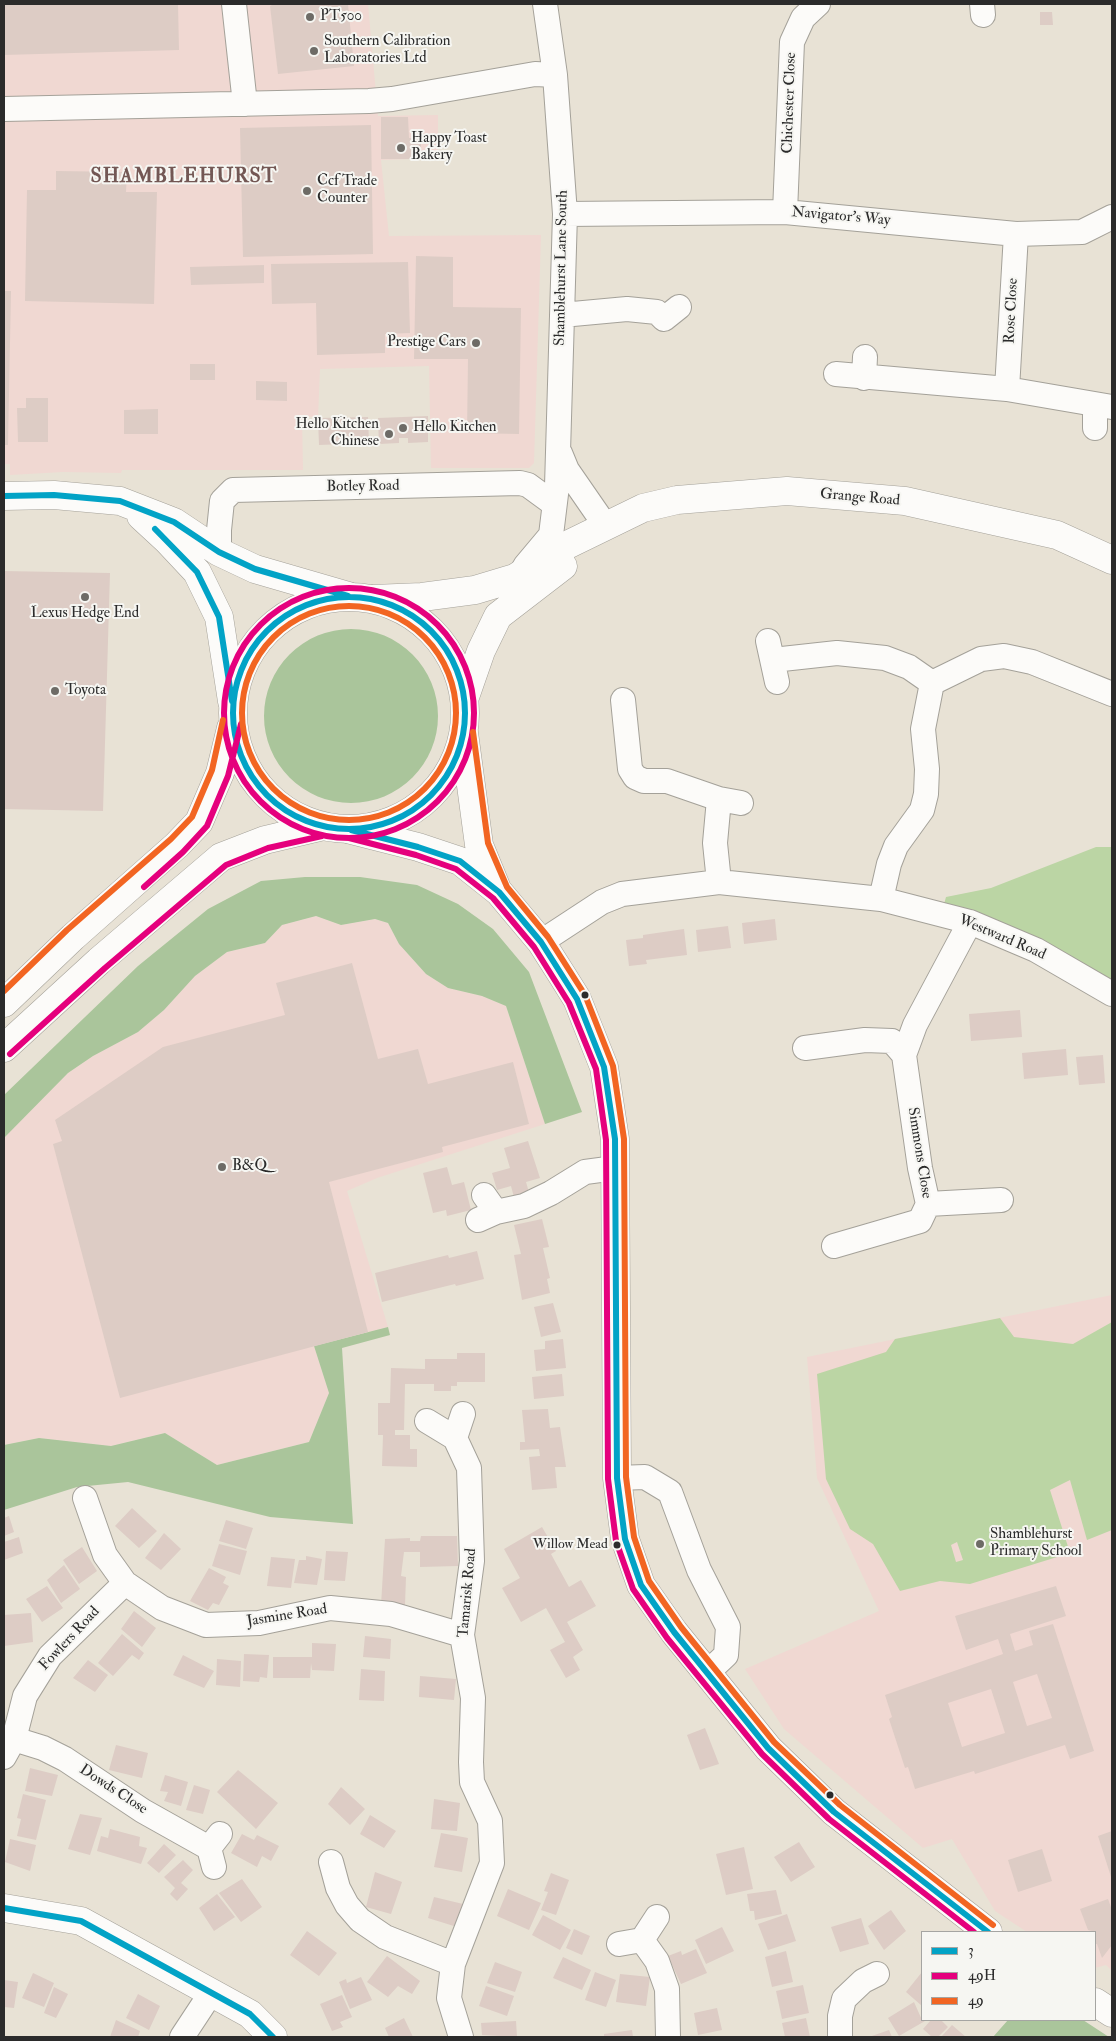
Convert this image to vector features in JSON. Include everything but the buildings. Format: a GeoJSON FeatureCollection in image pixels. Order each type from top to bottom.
{"type":"FeatureCollection","features":[{"type":"Feature","properties":{"kind":"main road","name":"Grange Road"},"geometry":{"type":"LineString","coordinates":[[360,598],[422,597],[475,590],[515,578],[563,547],[643,508],[677,500],[787,491],[905,501],[1057,535],[1112,560]]}},
{"type":"Feature","properties":{"kind":"main road"},"geometry":{"type":"LineString","coordinates":[[4,496],[54,495],[120,501],[174,522],[220,552],[255,569],[406,611],[434,633],[454,662],[465,697],[464,732],[479,845],[499,892]]}},
{"type":"Feature","properties":{"kind":"main road"},"geometry":{"type":"LineString","coordinates":[[129,505],[167,540],[197,572],[220,617],[240,758],[259,788],[287,812],[320,827],[350,830],[418,847],[460,861],[499,892],[541,942],[577,999],[604,1067],[615,1139],[617,1478],[625,1539],[640,1585],[674,1632],[768,1748],[834,1812],[987,1931]]}},
{"type":"Feature","properties":{"kind":"main road","name":"Grange Road"},"geometry":{"type":"LineString","coordinates":[[465,697],[481,651],[498,616],[566,564],[605,525]]}},
{"type":"Feature","properties":{"kind":"main road"},"geometry":{"type":"LineString","coordinates":[[4,1003],[72,937],[177,845],[199,822],[220,773],[239,673],[252,648],[270,626],[294,610],[320,600],[360,598]]}},
{"type":"Feature","properties":{"kind":"main road"},"geometry":{"type":"LineString","coordinates":[[350,830],[383,825],[412,812],[437,790],[450,770],[464,732]]}},
{"type":"Feature","properties":{"kind":"main road"},"geometry":{"type":"LineString","coordinates":[[4,1048],[100,961],[221,857],[265,840],[320,827]]}},
{"type":"Feature","properties":{"kind":"main road"},"geometry":{"type":"LineString","coordinates":[[4,1908],[82,1922],[250,2014],[273,2037]]}},
{"type":"Feature","properties":{"kind":"main road"},"geometry":{"type":"LineString","coordinates":[[1096,2003],[1112,2013]]}},
{"type":"Feature","properties":{"kind":"street"},"geometry":{"type":"LineString","coordinates":[[234,4],[245,104]]}},
{"type":"Feature","properties":{"kind":"street","name":"Shamblehurst Lane South"},"geometry":{"type":"LineString","coordinates":[[515,578],[551,536],[557,486],[565,214],[555,75],[545,4]]}},
{"type":"Feature","properties":{"kind":"street","name":"Chichester Close"},"geometry":{"type":"LineString","coordinates":[[785,212],[792,42],[803,18],[818,4]]}},
{"type":"Feature","properties":{"kind":"street"},"geometry":{"type":"LineString","coordinates":[[4,109],[392,99],[535,74],[555,75]]}},
{"type":"Feature","properties":{"kind":"street","name":"Navigator's Way"},"geometry":{"type":"LineString","coordinates":[[565,214],[785,212],[1016,234],[1082,232],[1112,217]]}},
{"type":"Feature","properties":{"kind":"street","name":"Rose Close"},"geometry":{"type":"LineString","coordinates":[[1007,389],[1016,234]]}},
{"type":"Feature","properties":{"kind":"street"},"geometry":{"type":"LineString","coordinates":[[562,315],[628,308],[657,312],[671,321]]}},
{"type":"Feature","properties":{"kind":"street"},"geometry":{"type":"LineString","coordinates":[[836,374],[864,367],[1007,389],[1101,413]]}},
{"type":"Feature","properties":{"kind":"street","name":"Shamblehurst Lane South"},"geometry":{"type":"LineString","coordinates":[[557,444],[567,470],[605,525]]}},
{"type":"Feature","properties":{"kind":"street","name":"Botley Road"},"geometry":{"type":"LineString","coordinates":[[220,552],[218,530],[222,501],[233,490],[520,483],[528,485],[554,504]]}},
{"type":"Feature","properties":{"kind":"street"},"geometry":{"type":"LineString","coordinates":[[773,661],[837,652],[885,658],[910,667],[932,682]]}},
{"type":"Feature","properties":{"kind":"street"},"geometry":{"type":"LineString","coordinates":[[932,682],[981,659],[1004,656],[1032,662],[1112,694]]}},
{"type":"Feature","properties":{"kind":"street"},"geometry":{"type":"LineString","coordinates":[[882,899],[896,846],[922,810],[926,794],[927,768],[923,729],[932,682]]}},
{"type":"Feature","properties":{"kind":"street"},"geometry":{"type":"LineString","coordinates":[[623,700],[630,769],[635,777],[644,781],[667,781],[730,801],[715,843],[719,882]]}},
{"type":"Feature","properties":{"kind":"street","name":"Westward Road"},"geometry":{"type":"LineString","coordinates":[[541,942],[602,902],[622,894],[719,882],[882,899],[970,922],[1036,950],[1112,994]]}},
{"type":"Feature","properties":{"kind":"street","name":"Simmons Close"},"geometry":{"type":"LineString","coordinates":[[834,1246],[920,1220],[928,1204],[920,1168],[904,1055],[915,1024],[970,922]]}},
{"type":"Feature","properties":{"kind":"street"},"geometry":{"type":"LineString","coordinates":[[805,1048],[865,1040],[892,1041],[904,1055]]}},
{"type":"Feature","properties":{"kind":"street"},"geometry":{"type":"LineString","coordinates":[[486,1209],[524,1206],[551,1193],[585,1172],[614,1168]]}},
{"type":"Feature","properties":{"kind":"street"},"geometry":{"type":"LineString","coordinates":[[928,1204],[1001,1200]]}},
{"type":"Feature","properties":{"kind":"street"},"geometry":{"type":"LineString","coordinates":[[427,1421],[455,1438],[463,1414]]}},
{"type":"Feature","properties":{"kind":"street","name":"Tamarisk Road"},"geometry":{"type":"LineString","coordinates":[[455,1438],[469,1468],[472,1510],[472,1561],[462,1635],[473,1698],[472,1782],[490,1821],[492,1863],[453,1964],[449,1998],[461,2037]]}},
{"type":"Feature","properties":{"kind":"street"},"geometry":{"type":"LineString","coordinates":[[617,1478],[645,1477],[670,1492],[699,1570],[728,1627],[726,1655],[708,1672]]}},
{"type":"Feature","properties":{"kind":"street","name":"Jasmine Road"},"geometry":{"type":"LineString","coordinates":[[84,1498],[105,1556],[125,1583],[162,1608],[206,1625],[259,1623],[330,1608],[391,1614],[462,1635]]}},
{"type":"Feature","properties":{"kind":"street","name":"Fowlers Road"},"geometry":{"type":"LineString","coordinates":[[9,1748],[25,1696],[50,1656],[125,1583]]}},
{"type":"Feature","properties":{"kind":"street","name":"Dowds Close"},"geometry":{"type":"LineString","coordinates":[[9,1748],[44,1748],[66,1760],[143,1812],[215,1850]]}},
{"type":"Feature","properties":{"kind":"street"},"geometry":{"type":"LineString","coordinates":[[331,1862],[343,1907],[385,1937],[453,1964]]}},
{"type":"Feature","properties":{"kind":"street"},"geometry":{"type":"LineString","coordinates":[[619,1944],[642,1940],[657,1917]]}},
{"type":"Feature","properties":{"kind":"street"},"geometry":{"type":"LineString","coordinates":[[642,1940],[658,1961],[667,1989],[668,2037]]}},
{"type":"Feature","properties":{"kind":"street"},"geometry":{"type":"LineString","coordinates":[[840,2037],[840,2016],[844,1999],[863,1981],[877,1974]]}},
{"type":"Feature","properties":{"kind":"street"},"geometry":{"type":"LineString","coordinates":[[182,2037],[211,1993]]}},
{"type":"Feature","properties":{"kind":"shaded area"},"geometry":{"type":"Polygon","coordinates":[[[4,4],[368,4],[378,116],[438,115],[438,158],[381,160],[389,236],[541,235],[534,463],[529,468],[431,468],[429,366],[320,369],[318,418],[302,415],[303,470],[122,470],[121,473],[63,472],[10,475],[10,464],[4,464],[4,4]]]}},
{"type":"Feature","properties":{"kind":"shaded area"},"geometry":{"type":"Polygon","coordinates":[[[316,916],[341,925],[375,919],[388,923],[399,944],[426,974],[448,988],[482,996],[506,1006],[545,1124],[377,1178],[347,1191],[388,1327],[314,1346],[329,1393],[309,1442],[217,1465],[165,1433],[111,1446],[39,1438],[4,1445],[4,1138],[68,1073],[93,1056],[138,1032],[164,1010],[195,976],[227,952],[265,943],[282,925],[316,916]]]}},
{"type":"Feature","properties":{"kind":"shaded area","name":"Shamblehurst Primary School"},"geometry":{"type":"Polygon","coordinates":[[[1112,1295],[1112,1971],[1106,1965],[1096,1968],[1096,1931],[1025,1931],[995,1911],[952,1839],[923,1848],[784,1729],[745,1669],[879,1611],[817,1478],[807,1357],[1112,1295]]]}},
{"type":"Feature","properties":{"kind":"green space"},"geometry":{"type":"Polygon","coordinates":[[[351,629],[368,631],[392,639],[418,661],[428,675],[434,691],[438,716],[436,733],[428,757],[406,783],[392,793],[376,799],[351,803],[334,801],[310,793],[284,771],[274,757],[268,741],[264,716],[266,699],[274,675],[296,649],[310,639],[326,633],[351,629]]]}},
{"type":"Feature","properties":{"kind":"green space"},"geometry":{"type":"Polygon","coordinates":[[[1096,847],[1112,847],[1112,988],[944,904],[946,897],[991,888],[1096,847]]]}},
{"type":"Feature","properties":{"kind":"green space"},"geometry":{"type":"Polygon","coordinates":[[[305,877],[360,877],[417,885],[458,904],[493,929],[529,972],[582,1112],[545,1124],[506,1006],[482,996],[448,988],[426,974],[399,944],[388,923],[375,919],[341,925],[316,916],[282,925],[265,943],[227,952],[195,976],[164,1010],[138,1032],[93,1056],[68,1073],[4,1138],[4,1095],[138,966],[208,909],[261,881],[305,877]]]}},
{"type":"Feature","properties":{"kind":"green space"},"geometry":{"type":"Polygon","coordinates":[[[1000,1318],[1014,1337],[1073,1344],[1112,1322],[1112,1530],[1087,1540],[1070,1480],[1050,1490],[1070,1553],[970,1584],[940,1581],[900,1591],[873,1544],[850,1529],[826,1479],[817,1374],[886,1352],[895,1339],[1000,1318]],[[957,1542],[951,1545],[956,1562],[963,1560],[957,1542]]]}},
{"type":"Feature","properties":{"kind":"green space"},"geometry":{"type":"Polygon","coordinates":[[[388,1327],[390,1335],[342,1348],[353,1524],[270,1517],[128,1482],[77,1487],[4,1510],[4,1445],[39,1438],[111,1446],[165,1433],[217,1465],[309,1442],[329,1393],[314,1346],[388,1327]]]}},
{"type":"Feature","properties":{"kind":"green space"},"geometry":{"type":"Polygon","coordinates":[[[1007,2021],[1085,2021],[1109,2037],[993,2037],[1007,2021]]]}},
{"type":"Feature","properties":{"kind":"transit line","name":"3"},"geometry":{"type":"LineString","coordinates":[[4,496],[54,495],[120,501],[174,522],[219,552],[255,569],[348,596]]}},
{"type":"Feature","properties":{"kind":"transit line","name":"3"},"geometry":{"type":"LineString","coordinates":[[155,529],[197,572],[219,617],[232,701]]}},
{"type":"Feature","properties":{"kind":"transit line","name":"49H"},"geometry":{"type":"LineString","coordinates":[[349,588],[385,593],[408,603],[428,616],[446,634],[459,654],[469,677],[474,713],[469,749],[459,772],[446,792],[428,810],[408,823],[385,833],[349,838],[313,833],[290,823],[270,810],[252,792],[239,772],[229,749],[224,713],[229,677],[239,654],[252,634],[270,616],[290,603],[313,593],[349,588]]}},
{"type":"Feature","properties":{"kind":"transit line","name":"3"},"geometry":{"type":"LineString","coordinates":[[338,597],[360,597],[383,602],[414,616],[439,639],[446,648],[460,679],[465,702],[465,713],[463,736],[451,768],[439,787],[423,803],[414,810],[383,824],[360,829],[338,829],[315,824],[284,810],[259,787],[252,778],[238,747],[233,724],[233,702],[238,679],[252,648],[275,623],[284,616],[315,602],[338,597]]}},
{"type":"Feature","properties":{"kind":"transit line","name":"49"},"geometry":{"type":"LineString","coordinates":[[338,606],[360,606],[380,610],[400,618],[425,637],[444,662],[452,682],[456,713],[452,744],[444,764],[425,789],[400,808],[380,816],[360,820],[338,820],[318,816],[298,808],[281,796],[266,781],[254,764],[246,744],[242,724],[242,702],[246,682],[254,662],[266,645],[281,630],[298,618],[318,610],[338,606]]}},
{"type":"Feature","properties":{"kind":"transit line","name":"49"},"geometry":{"type":"LineString","coordinates":[[4,991],[67,930],[171,839],[192,817],[212,770],[223,720]]}},
{"type":"Feature","properties":{"kind":"transit line","name":"49H"},"geometry":{"type":"LineString","coordinates":[[144,887],[183,852],[207,826],[228,776],[241,724]]}},
{"type":"Feature","properties":{"kind":"transit line","name":"49"},"geometry":{"type":"LineString","coordinates":[[473,732],[488,843],[507,887],[548,937],[585,995],[613,1066],[624,1139],[626,1477],[634,1537],[649,1581],[681,1627],[774,1742],[840,1805],[993,1925]]}},
{"type":"Feature","properties":{"kind":"transit line","name":"3"},"geometry":{"type":"LineString","coordinates":[[351,830],[418,847],[460,861],[499,892],[541,942],[577,999],[604,1067],[615,1139],[617,1478],[625,1539],[641,1585],[674,1632],[768,1748],[834,1812],[987,1931]]}},
{"type":"Feature","properties":{"kind":"transit line","name":"49H"},"geometry":{"type":"LineString","coordinates":[[10,1054],[105,968],[226,865],[268,848],[322,836]]}},
{"type":"Feature","properties":{"kind":"transit line","name":"49H"},"geometry":{"type":"LineString","coordinates":[[349,838],[416,855],[456,869],[493,898],[534,947],[569,1003],[596,1069],[606,1140],[608,1479],[616,1541],[633,1589],[667,1638],[762,1754],[829,1819],[973,1931]]}},
{"type":"Feature","properties":{"kind":"transit line","name":"3"},"geometry":{"type":"LineString","coordinates":[[4,1908],[81,1921],[250,2014],[273,2037]]}},
{"type":"Feature","properties":{"kind":"place","name":"PT500"},"geometry":{"type":"Point","coordinates":[310,17]}},
{"type":"Feature","properties":{"kind":"place","name":"Southern Calibration Laboratories Ltd"},"geometry":{"type":"Point","coordinates":[314,51]}},
{"type":"Feature","properties":{"kind":"place","name":"Happy Toast Bakery"},"geometry":{"type":"Point","coordinates":[401,148]}},
{"type":"Feature","properties":{"kind":"place","name":"Ccf Trade Counter"},"geometry":{"type":"Point","coordinates":[307,191]}},
{"type":"Feature","properties":{"kind":"place","name":"Prestige Cars"},"geometry":{"type":"Point","coordinates":[476,343]}},
{"type":"Feature","properties":{"kind":"place","name":"Hello Kitchen"},"geometry":{"type":"Point","coordinates":[403,428]}},
{"type":"Feature","properties":{"kind":"place","name":"Hello Kitchen Chinese"},"geometry":{"type":"Point","coordinates":[389,434]}},
{"type":"Feature","properties":{"kind":"place","name":"Lexus Hedge End"},"geometry":{"type":"Point","coordinates":[85,597]}},
{"type":"Feature","properties":{"kind":"place","name":"Toyota"},"geometry":{"type":"Point","coordinates":[55,691]}},
{"type":"Feature","properties":{"kind":"place","name":"B&Q"},"geometry":{"type":"Point","coordinates":[222,1167]}},
{"type":"Feature","properties":{"kind":"place","name":"Shamblehurst Primary School"},"geometry":{"type":"Point","coordinates":[980,1544]}},
{"type":"Feature","properties":{"kind":"place","name":"Willow Mead"},"geometry":{"type":"Point","coordinates":[617,1545]}},
{"type":"Feature","properties":{"kind":"district","name":"SHAMBLEHURST"},"geometry":{"type":"Point","coordinates":[184,178]}}]}
